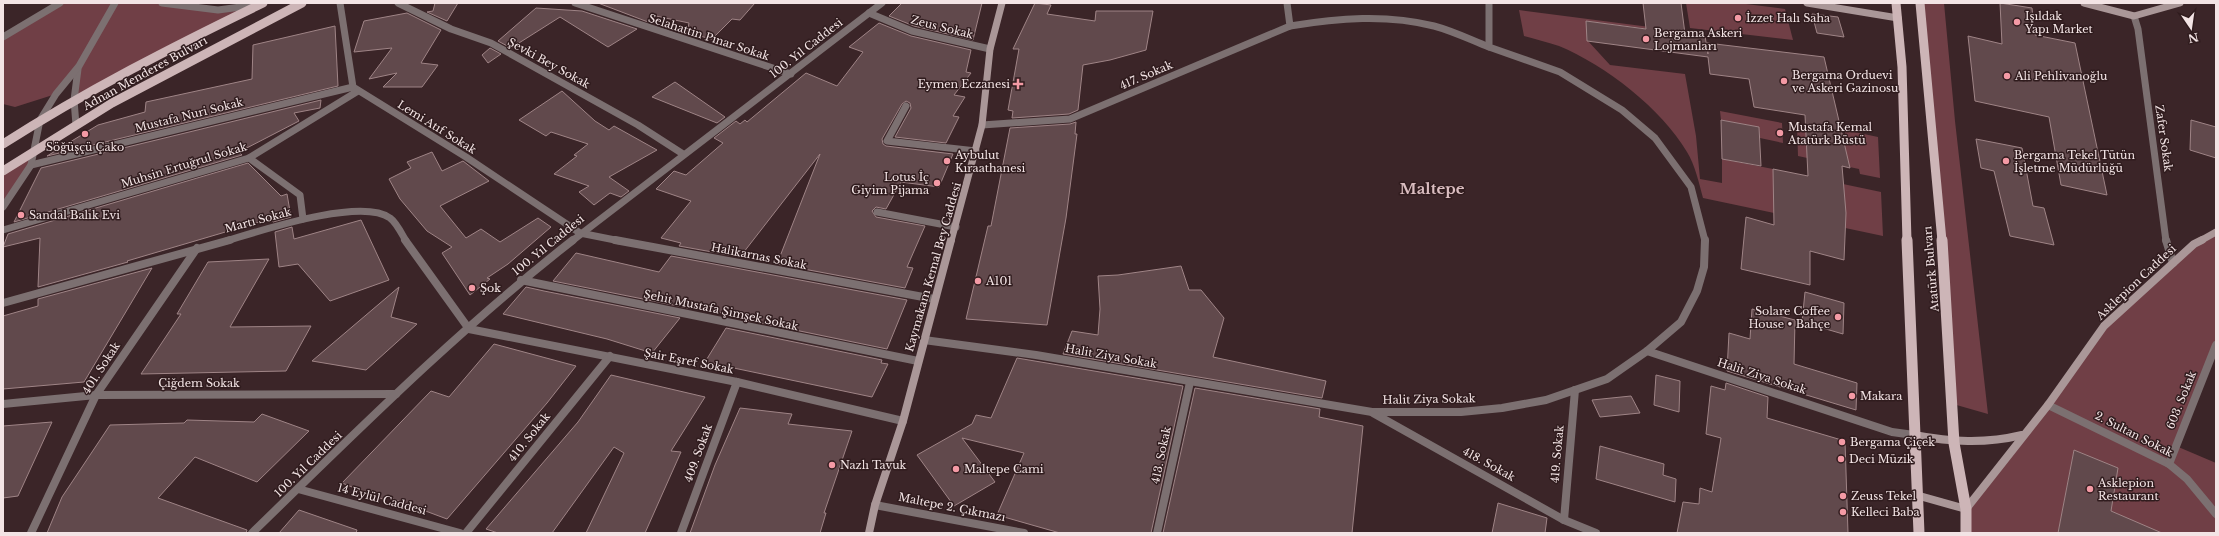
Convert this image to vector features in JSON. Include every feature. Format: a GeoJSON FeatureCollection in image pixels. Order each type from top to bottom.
{"type":"FeatureCollection","features":[{"type":"Feature","properties":{"kind":"main road","name":"Adnan Menderes Bulvarı"},"geometry":{"type":"LineString","coordinates":[[3,171],[34,150],[76,125],[197,57],[302,3]]}},
{"type":"Feature","properties":{"kind":"main road","name":"Kaymakam Kemal Bey Caddesi"},"geometry":{"type":"LineString","coordinates":[[869,533],[875,505],[903,421],[934,299],[956,227],[976,151],[982,125],[990,49],[1002,3]]}},
{"type":"Feature","properties":{"kind":"main road"},"geometry":{"type":"LineString","coordinates":[[1807,3],[1898,18]]}},
{"type":"Feature","properties":{"kind":"main road","name":"Atatürk Bulvarı"},"geometry":{"type":"LineString","coordinates":[[1896,3],[1902,66],[1903,148],[1918,533]]}},
{"type":"Feature","properties":{"kind":"main road","name":"Atatürk Bulvarı"},"geometry":{"type":"LineString","coordinates":[[1920,3],[1946,289],[1954,443],[1966,509],[1966,533]]}},
{"type":"Feature","properties":{"kind":"main road"},"geometry":{"type":"LineString","coordinates":[[2084,3],[2134,16],[2180,3]]}},
{"type":"Feature","properties":{"kind":"main road","name":"Adnan Menderes Bulvarı"},"geometry":{"type":"LineString","coordinates":[[3,144],[74,100],[211,28],[261,4]]}},
{"type":"Feature","properties":{"kind":"main road","name":"Asklepion Caddesi"},"geometry":{"type":"LineString","coordinates":[[1966,509],[2022,435],[2048,405],[2104,326],[2194,244],[2216,232]]}},
{"type":"Feature","properties":{"kind":"main road"},"geometry":{"type":"LineString","coordinates":[[1914,435],[1954,443],[1984,443],[2022,435]]}},
{"type":"Feature","properties":{"kind":"main road"},"geometry":{"type":"LineString","coordinates":[[1916,495],[1966,509]]}},
{"type":"Feature","properties":{"kind":"street"},"geometry":{"type":"LineString","coordinates":[[3,37],[60,3]]}},
{"type":"Feature","properties":{"kind":"street"},"geometry":{"type":"LineString","coordinates":[[3,207],[31,165],[40,120],[56,94],[79,66],[115,3]]}},
{"type":"Feature","properties":{"kind":"street"},"geometry":{"type":"LineString","coordinates":[[162,3],[218,10],[261,4]]}},
{"type":"Feature","properties":{"kind":"street"},"geometry":{"type":"LineString","coordinates":[[340,3],[355,89]]}},
{"type":"Feature","properties":{"kind":"street","name":"Şevki Bey Sokak"},"geometry":{"type":"LineString","coordinates":[[398,3],[451,29],[491,43],[638,125],[683,154]]}},
{"type":"Feature","properties":{"kind":"street","name":"Selahattin Pınar Sokak"},"geometry":{"type":"LineString","coordinates":[[575,3],[792,74]]}},
{"type":"Feature","properties":{"kind":"street","name":"100. Yıl Caddesi"},"geometry":{"type":"LineString","coordinates":[[252,533],[396,394],[521,280],[683,154],[792,74],[882,3]]}},
{"type":"Feature","properties":{"kind":"street"},"geometry":{"type":"LineString","coordinates":[[1287,3],[1290,26]]}},
{"type":"Feature","properties":{"kind":"street"},"geometry":{"type":"LineString","coordinates":[[1489,3],[1489,47]]}},
{"type":"Feature","properties":{"kind":"street","name":"Zeus Sokak"},"geometry":{"type":"LineString","coordinates":[[869,13],[912,31],[990,49]]}},
{"type":"Feature","properties":{"kind":"street","name":"Zafer Sokak"},"geometry":{"type":"LineString","coordinates":[[2134,16],[2138,29],[2166,245],[2173,263]]}},
{"type":"Feature","properties":{"kind":"street","name":"417. Sokak"},"geometry":{"type":"LineString","coordinates":[[982,125],[1070,119],[1290,26],[1346,18],[1392,20],[1429,25],[1560,72],[1615,104],[1655,138],[1689,181],[1706,245],[1704,267],[1697,291],[1681,322],[1647,351]]}},
{"type":"Feature","properties":{"kind":"street"},"geometry":{"type":"LineString","coordinates":[[76,125],[74,100],[79,66]]}},
{"type":"Feature","properties":{"kind":"street","name":"Muhsin Ertuğrul Sokak"},"geometry":{"type":"LineString","coordinates":[[3,230],[249,158],[355,89]]}},
{"type":"Feature","properties":{"kind":"street","name":"Mustafa Nuri Sokak"},"geometry":{"type":"LineString","coordinates":[[31,165],[355,89]]}},
{"type":"Feature","properties":{"kind":"street","name":"Lemi Atıf Sokak"},"geometry":{"type":"LineString","coordinates":[[355,89],[466,157],[580,234]]}},
{"type":"Feature","properties":{"kind":"street"},"geometry":{"type":"LineString","coordinates":[[906,106],[887,141],[976,151]]}},
{"type":"Feature","properties":{"kind":"street"},"geometry":{"type":"LineString","coordinates":[[249,158],[300,195],[303,219]]}},
{"type":"Feature","properties":{"kind":"street","name":"Martı Sokak"},"geometry":{"type":"LineString","coordinates":[[3,303],[303,219],[362,210],[390,218],[469,329]]}},
{"type":"Feature","properties":{"kind":"street"},"geometry":{"type":"LineString","coordinates":[[877,212],[956,227]]}},
{"type":"Feature","properties":{"kind":"street","name":"Halikarnas Sokak"},"geometry":{"type":"LineString","coordinates":[[580,234],[934,299]]}},
{"type":"Feature","properties":{"kind":"street","name":"401. Sokak"},"geometry":{"type":"LineString","coordinates":[[31,533],[96,395],[197,248]]}},
{"type":"Feature","properties":{"kind":"street","name":"Şehit Mustafa Şimşek Sokak"},"geometry":{"type":"LineString","coordinates":[[521,280],[918,361]]}},
{"type":"Feature","properties":{"kind":"street","name":"Şair Eşref Sokak"},"geometry":{"type":"LineString","coordinates":[[469,329],[737,382],[903,421]]}},
{"type":"Feature","properties":{"kind":"street","name":"Halit Ziya Sokak"},"geometry":{"type":"LineString","coordinates":[[924,340],[1036,355],[1372,412],[1460,412],[1502,408],[1546,400],[1607,379],[1647,351],[1892,432],[1914,435]]}},
{"type":"Feature","properties":{"kind":"street","name":"603. Sokak"},"geometry":{"type":"LineString","coordinates":[[2169,464],[2216,345]]}},
{"type":"Feature","properties":{"kind":"street","name":"410. Sokak"},"geometry":{"type":"LineString","coordinates":[[466,533],[610,356]]}},
{"type":"Feature","properties":{"kind":"street","name":"409. Sokak"},"geometry":{"type":"LineString","coordinates":[[681,533],[737,382]]}},
{"type":"Feature","properties":{"kind":"street","name":"413. Sokak"},"geometry":{"type":"LineString","coordinates":[[1157,533],[1190,382]]}},
{"type":"Feature","properties":{"kind":"street","name":"419. Sokak"},"geometry":{"type":"LineString","coordinates":[[1564,520],[1575,390]]}},
{"type":"Feature","properties":{"kind":"street","name":"Çiğdem Sokak"},"geometry":{"type":"LineString","coordinates":[[3,404],[96,395],[396,394]]}},
{"type":"Feature","properties":{"kind":"street","name":"2. Sultan Sokak"},"geometry":{"type":"LineString","coordinates":[[2048,405],[2169,464],[2187,479],[2216,514]]}},
{"type":"Feature","properties":{"kind":"street","name":"418. Sokak"},"geometry":{"type":"LineString","coordinates":[[1372,412],[1564,520],[1596,533]]}},
{"type":"Feature","properties":{"kind":"street","name":"14 Eylül Caddesi"},"geometry":{"type":"LineString","coordinates":[[298,489],[460,533]]}},
{"type":"Feature","properties":{"kind":"street","name":"Maltepe 2. Çıkmazı"},"geometry":{"type":"LineString","coordinates":[[875,505],[1024,533]]}},
{"type":"Feature","properties":{"kind":"shaded area"},"geometry":{"type":"Polygon","coordinates":[[[60,3],[162,3],[218,10],[258,5],[74,100],[79,67],[56,94],[15,107],[3,104],[3,37],[60,3]]]}},
{"type":"Feature","properties":{"kind":"shaded area","name":"İzzet Halı Saha"},"geometry":{"type":"Polygon","coordinates":[[[1686,3],[1738,3],[1785,9],[1793,40],[1690,28],[1686,3]]]}},
{"type":"Feature","properties":{"kind":"shaded area"},"geometry":{"type":"Polygon","coordinates":[[[1920,3],[1944,3],[1955,121],[1988,414],[1953,404],[1920,3]]]}},
{"type":"Feature","properties":{"kind":"shaded area"},"geometry":{"type":"Polygon","coordinates":[[[1519,10],[1704,34],[1705,36],[1587,21],[1588,41],[1610,65],[1685,74],[1696,136],[1700,179],[1722,183],[1722,159],[1773,169],[1774,195],[1843,184],[1881,192],[1883,236],[1703,198],[1690,157],[1663,120],[1631,90],[1577,54],[1559,46],[1524,36],[1519,10]]]}},
{"type":"Feature","properties":{"kind":"shaded area"},"geometry":{"type":"Polygon","coordinates":[[[1720,111],[1782,123],[1783,143],[1760,138],[1759,127],[1721,120],[1720,111]]]}},
{"type":"Feature","properties":{"kind":"shaded area"},"geometry":{"type":"Polygon","coordinates":[[[1797,125],[1845,134],[1845,130],[1878,137],[1880,178],[1860,174],[1859,169],[1798,156],[1797,125]]]}},
{"type":"Feature","properties":{"kind":"shaded area"},"geometry":{"type":"Polygon","coordinates":[[[34,150],[31,165],[3,207],[3,171],[34,150]]]}},
{"type":"Feature","properties":{"kind":"shaded area"},"geometry":{"type":"Polygon","coordinates":[[[2216,232],[2216,345],[2176,446],[2216,463],[2216,533],[2159,533],[2111,511],[2117,468],[2074,450],[2058,533],[1966,533],[1966,509],[2104,326],[2194,244],[2216,232]]]}},
{"type":"Feature","properties":{"kind":"building"},"geometry":{"type":"Polygon","coordinates":[[[435,3],[458,3],[447,21],[427,12],[433,11],[435,3]]]}},
{"type":"Feature","properties":{"kind":"building"},"geometry":{"type":"Polygon","coordinates":[[[598,3],[755,3],[740,20],[732,19],[712,39],[687,33],[689,23],[656,16],[648,22],[598,3]]]}},
{"type":"Feature","properties":{"kind":"building"},"geometry":{"type":"Polygon","coordinates":[[[902,3],[982,3],[973,40],[914,26],[889,16],[902,3]]]}},
{"type":"Feature","properties":{"kind":"building"},"geometry":{"type":"Polygon","coordinates":[[[1035,3],[1051,5],[1047,14],[1095,21],[1096,11],[1153,11],[1146,50],[1110,60],[1083,65],[1078,110],[1069,114],[1012,118],[1013,111],[1008,110],[1019,49],[1013,49],[1035,3]]]}},
{"type":"Feature","properties":{"kind":"building"},"geometry":{"type":"Polygon","coordinates":[[[1643,3],[1681,3],[1685,34],[1705,36],[1708,54],[1707,43],[1824,57],[1850,168],[1842,166],[1846,213],[1844,260],[1810,251],[1810,285],[1741,269],[1746,217],[1774,225],[1773,169],[1808,176],[1805,115],[1754,107],[1749,79],[1710,74],[1708,57],[1587,41],[1586,21],[1646,29],[1643,3]]]}},
{"type":"Feature","properties":{"kind":"building"},"geometry":{"type":"Polygon","coordinates":[[[2000,3],[2032,8],[2035,35],[2075,43],[2107,195],[2061,185],[2049,117],[1975,101],[1968,36],[2002,44],[2000,3]]]}},
{"type":"Feature","properties":{"kind":"building"},"geometry":{"type":"Polygon","coordinates":[[[536,8],[582,11],[637,29],[608,47],[560,17],[511,48],[498,41],[536,8]]]}},
{"type":"Feature","properties":{"kind":"building"},"geometry":{"type":"Polygon","coordinates":[[[407,13],[441,30],[421,63],[438,65],[422,87],[383,87],[397,73],[369,79],[392,48],[354,52],[364,21],[407,13]]]}},
{"type":"Feature","properties":{"kind":"building"},"geometry":{"type":"Polygon","coordinates":[[[1812,14],[1838,17],[1844,37],[1817,33],[1812,14]]]}},
{"type":"Feature","properties":{"kind":"building"},"geometry":{"type":"Polygon","coordinates":[[[879,23],[911,36],[971,50],[966,72],[971,73],[954,95],[965,97],[953,116],[959,117],[946,143],[895,137],[911,108],[910,103],[906,101],[902,104],[882,139],[883,144],[886,146],[953,154],[939,187],[901,182],[886,209],[876,207],[872,211],[876,217],[925,226],[907,267],[913,268],[905,288],[777,264],[820,154],[740,257],[679,246],[681,243],[661,238],[691,201],[656,189],[674,171],[686,175],[723,143],[714,138],[736,121],[740,124],[745,120],[747,122],[806,73],[837,86],[863,52],[849,47],[879,23]]]}},
{"type":"Feature","properties":{"kind":"building"},"geometry":{"type":"Polygon","coordinates":[[[335,26],[338,86],[47,156],[98,125],[145,112],[146,102],[252,79],[253,45],[335,26]]]}},
{"type":"Feature","properties":{"kind":"building"},"geometry":{"type":"Polygon","coordinates":[[[490,48],[501,54],[488,63],[482,55],[490,48]]]}},
{"type":"Feature","properties":{"kind":"building"},"geometry":{"type":"Polygon","coordinates":[[[675,82],[725,117],[717,123],[652,97],[675,82]]]}},
{"type":"Feature","properties":{"kind":"building"},"geometry":{"type":"Polygon","coordinates":[[[562,91],[595,121],[609,130],[614,126],[657,150],[609,177],[629,191],[621,197],[610,193],[594,205],[579,192],[589,186],[554,174],[577,156],[574,155],[588,144],[551,132],[546,136],[519,120],[562,91]]]}},
{"type":"Feature","properties":{"kind":"building"},"geometry":{"type":"Polygon","coordinates":[[[321,100],[320,108],[294,113],[299,121],[239,152],[242,155],[14,222],[41,168],[321,100]]]}},
{"type":"Feature","properties":{"kind":"building"},"geometry":{"type":"Polygon","coordinates":[[[1721,120],[1759,127],[1761,166],[1722,159],[1721,120]]]}},
{"type":"Feature","properties":{"kind":"building"},"geometry":{"type":"Polygon","coordinates":[[[2191,120],[2216,127],[2216,158],[2190,150],[2191,120]]]}},
{"type":"Feature","properties":{"kind":"building"},"geometry":{"type":"Polygon","coordinates":[[[1076,122],[1075,134],[1077,134],[1066,218],[1047,325],[966,319],[988,226],[991,226],[1010,128],[1070,124],[1076,122]]]}},
{"type":"Feature","properties":{"kind":"building"},"geometry":{"type":"Polygon","coordinates":[[[1976,139],[2022,148],[2033,206],[2044,208],[2054,245],[2010,236],[1994,171],[1981,168],[1976,139]]]}},
{"type":"Feature","properties":{"kind":"building"},"geometry":{"type":"Polygon","coordinates":[[[432,152],[442,171],[463,161],[489,181],[440,206],[466,238],[481,229],[500,242],[538,218],[551,227],[508,264],[487,278],[490,279],[470,295],[442,253],[452,247],[427,231],[400,199],[389,179],[411,168],[407,162],[432,152]]]}},
{"type":"Feature","properties":{"kind":"building"},"geometry":{"type":"Polygon","coordinates":[[[248,163],[281,196],[287,194],[291,217],[273,222],[273,218],[127,261],[128,262],[38,287],[40,238],[3,247],[8,234],[248,163]]]}},
{"type":"Feature","properties":{"kind":"building"},"geometry":{"type":"Polygon","coordinates":[[[361,220],[389,280],[330,301],[298,264],[279,267],[275,232],[292,227],[294,239],[361,220]]]}},
{"type":"Feature","properties":{"kind":"building"},"geometry":{"type":"Polygon","coordinates":[[[576,253],[659,272],[671,256],[907,300],[887,349],[732,317],[733,316],[691,305],[688,308],[553,281],[576,253]]]}},
{"type":"Feature","properties":{"kind":"building"},"geometry":{"type":"Polygon","coordinates":[[[269,259],[230,327],[311,326],[286,371],[141,374],[181,314],[177,314],[208,262],[269,259]]]}},
{"type":"Feature","properties":{"kind":"building"},"geometry":{"type":"Polygon","coordinates":[[[1181,266],[1189,290],[1201,290],[1224,318],[1213,357],[1326,381],[1322,398],[1063,354],[1072,331],[1098,335],[1100,309],[1098,276],[1118,275],[1181,266]]]}},
{"type":"Feature","properties":{"kind":"building"},"geometry":{"type":"Polygon","coordinates":[[[152,268],[84,382],[3,389],[3,316],[38,306],[38,299],[152,268]]]}},
{"type":"Feature","properties":{"kind":"building"},"geometry":{"type":"Polygon","coordinates":[[[399,287],[391,317],[417,324],[366,370],[312,361],[399,287]]]}},
{"type":"Feature","properties":{"kind":"building"},"geometry":{"type":"Polygon","coordinates":[[[526,287],[680,318],[652,353],[607,339],[503,314],[526,287]]]}},
{"type":"Feature","properties":{"kind":"building"},"geometry":{"type":"Polygon","coordinates":[[[1805,292],[1844,303],[1843,334],[1802,322],[1805,292]]]}},
{"type":"Feature","properties":{"kind":"building"},"geometry":{"type":"Polygon","coordinates":[[[1752,309],[1795,320],[1794,364],[1857,383],[1856,410],[1727,371],[1729,333],[1750,339],[1752,309]]]}},
{"type":"Feature","properties":{"kind":"building"},"geometry":{"type":"Polygon","coordinates":[[[726,328],[882,360],[881,363],[888,364],[872,397],[705,362],[726,328]]]}},
{"type":"Feature","properties":{"kind":"building"},"geometry":{"type":"Polygon","coordinates":[[[494,344],[576,366],[547,403],[447,519],[388,497],[385,500],[342,483],[431,391],[449,397],[494,344]]]}},
{"type":"Feature","properties":{"kind":"building"},"geometry":{"type":"Polygon","coordinates":[[[1017,358],[1183,386],[1151,533],[1060,533],[997,515],[1024,453],[962,438],[995,482],[954,506],[917,455],[972,424],[976,415],[991,418],[1017,358]]]}},
{"type":"Feature","properties":{"kind":"building"},"geometry":{"type":"Polygon","coordinates":[[[611,375],[705,397],[671,451],[681,452],[645,533],[586,533],[624,453],[614,447],[552,533],[498,533],[486,529],[578,422],[611,375]]]}},
{"type":"Feature","properties":{"kind":"building"},"geometry":{"type":"Polygon","coordinates":[[[1656,375],[1680,381],[1679,412],[1654,405],[1656,375]]]}},
{"type":"Feature","properties":{"kind":"building"},"geometry":{"type":"Polygon","coordinates":[[[1726,383],[1768,397],[1767,418],[1845,441],[1848,533],[1677,533],[1683,502],[1699,504],[1700,488],[1712,492],[1721,438],[1706,434],[1711,386],[1725,390],[1726,383]]]}},
{"type":"Feature","properties":{"kind":"building"},"geometry":{"type":"Polygon","coordinates":[[[1195,388],[1320,409],[1319,417],[1363,426],[1352,533],[1163,533],[1195,388]]]}},
{"type":"Feature","properties":{"kind":"building"},"geometry":{"type":"Polygon","coordinates":[[[1631,396],[1640,413],[1600,417],[1592,400],[1631,396]]]}},
{"type":"Feature","properties":{"kind":"building"},"geometry":{"type":"Polygon","coordinates":[[[740,408],[792,414],[788,424],[852,431],[824,513],[826,513],[820,533],[690,533],[715,465],[740,408]]]}},
{"type":"Feature","properties":{"kind":"building"},"geometry":{"type":"Polygon","coordinates":[[[262,414],[309,431],[257,482],[195,457],[158,498],[247,530],[246,533],[47,533],[62,497],[110,425],[184,423],[187,420],[254,422],[262,414]]]}},
{"type":"Feature","properties":{"kind":"building"},"geometry":{"type":"Polygon","coordinates":[[[52,422],[18,496],[3,498],[3,426],[52,422]]]}},
{"type":"Feature","properties":{"kind":"building"},"geometry":{"type":"Polygon","coordinates":[[[1600,446],[1664,464],[1663,475],[1676,479],[1675,502],[1596,479],[1600,446]]]}},
{"type":"Feature","properties":{"kind":"building","name":"Asklepion Restaurant"},"geometry":{"type":"Polygon","coordinates":[[[2074,450],[2118,468],[2111,511],[2162,533],[2058,533],[2074,450]]]}},
{"type":"Feature","properties":{"kind":"building"},"geometry":{"type":"Polygon","coordinates":[[[1498,503],[1547,518],[1545,533],[1492,533],[1498,503]]]}},
{"type":"Feature","properties":{"kind":"building"},"geometry":{"type":"Polygon","coordinates":[[[299,510],[357,530],[356,533],[279,533],[299,510]]]}},
{"type":"Feature","properties":{"kind":"place","name":"İzzet Halı Saha"},"geometry":{"type":"Point","coordinates":[1738,18]}},
{"type":"Feature","properties":{"kind":"place","name":"Işıldak Yapı Market"},"geometry":{"type":"Point","coordinates":[2017,22]}},
{"type":"Feature","properties":{"kind":"place","name":"Bergama Askeri Lojmanları"},"geometry":{"type":"Point","coordinates":[1646,39]}},
{"type":"Feature","properties":{"kind":"place","name":"Ali Pehlivanoğlu"},"geometry":{"type":"Point","coordinates":[2007,76]}},
{"type":"Feature","properties":{"kind":"place","name":"Bergama Orduevi ve Askeri Gazinosu"},"geometry":{"type":"Point","coordinates":[1784,81]}},
{"type":"Feature","properties":{"kind":"place","name":"Eymen Eczanesi"},"geometry":{"type":"Point","coordinates":[1018,84]}},
{"type":"Feature","properties":{"kind":"place","name":"Mustafa Kemal Atatürk Büstü"},"geometry":{"type":"Point","coordinates":[1780,133]}},
{"type":"Feature","properties":{"kind":"place","name":"Söğüşçü Çako"},"geometry":{"type":"Point","coordinates":[85,134]}},
{"type":"Feature","properties":{"kind":"place","name":"Aybulut Kıraathanesi"},"geometry":{"type":"Point","coordinates":[947,161]}},
{"type":"Feature","properties":{"kind":"place","name":"Bergama Tekel Tütün İşletme Müdürlüğü"},"geometry":{"type":"Point","coordinates":[2006,161]}},
{"type":"Feature","properties":{"kind":"place","name":"Lotus İç Giyim Pijama"},"geometry":{"type":"Point","coordinates":[937,183]}},
{"type":"Feature","properties":{"kind":"place","name":"Sandal Balık Evi"},"geometry":{"type":"Point","coordinates":[21,215]}},
{"type":"Feature","properties":{"kind":"place","name":"A101"},"geometry":{"type":"Point","coordinates":[978,281]}},
{"type":"Feature","properties":{"kind":"place","name":"Şok"},"geometry":{"type":"Point","coordinates":[472,288]}},
{"type":"Feature","properties":{"kind":"place","name":"Solare Coffee House • Bahçe"},"geometry":{"type":"Point","coordinates":[1838,317]}},
{"type":"Feature","properties":{"kind":"place","name":"Makara"},"geometry":{"type":"Point","coordinates":[1852,396]}},
{"type":"Feature","properties":{"kind":"place","name":"Bergama Çiçek"},"geometry":{"type":"Point","coordinates":[1842,442]}},
{"type":"Feature","properties":{"kind":"place","name":"Deci Müzik"},"geometry":{"type":"Point","coordinates":[1841,459]}},
{"type":"Feature","properties":{"kind":"place","name":"Nazlı Tavuk"},"geometry":{"type":"Point","coordinates":[832,465]}},
{"type":"Feature","properties":{"kind":"place","name":"Maltepe Cami"},"geometry":{"type":"Point","coordinates":[956,469]}},
{"type":"Feature","properties":{"kind":"place","name":"Asklepion Restaurant"},"geometry":{"type":"Point","coordinates":[2090,489]}},
{"type":"Feature","properties":{"kind":"place","name":"Zeuss Tekel"},"geometry":{"type":"Point","coordinates":[1843,496]}},
{"type":"Feature","properties":{"kind":"place","name":"Kelleci Baba"},"geometry":{"type":"Point","coordinates":[1843,512]}},
{"type":"Feature","properties":{"kind":"district","name":"Maltepe"},"geometry":{"type":"Point","coordinates":[1432,189]}}]}
